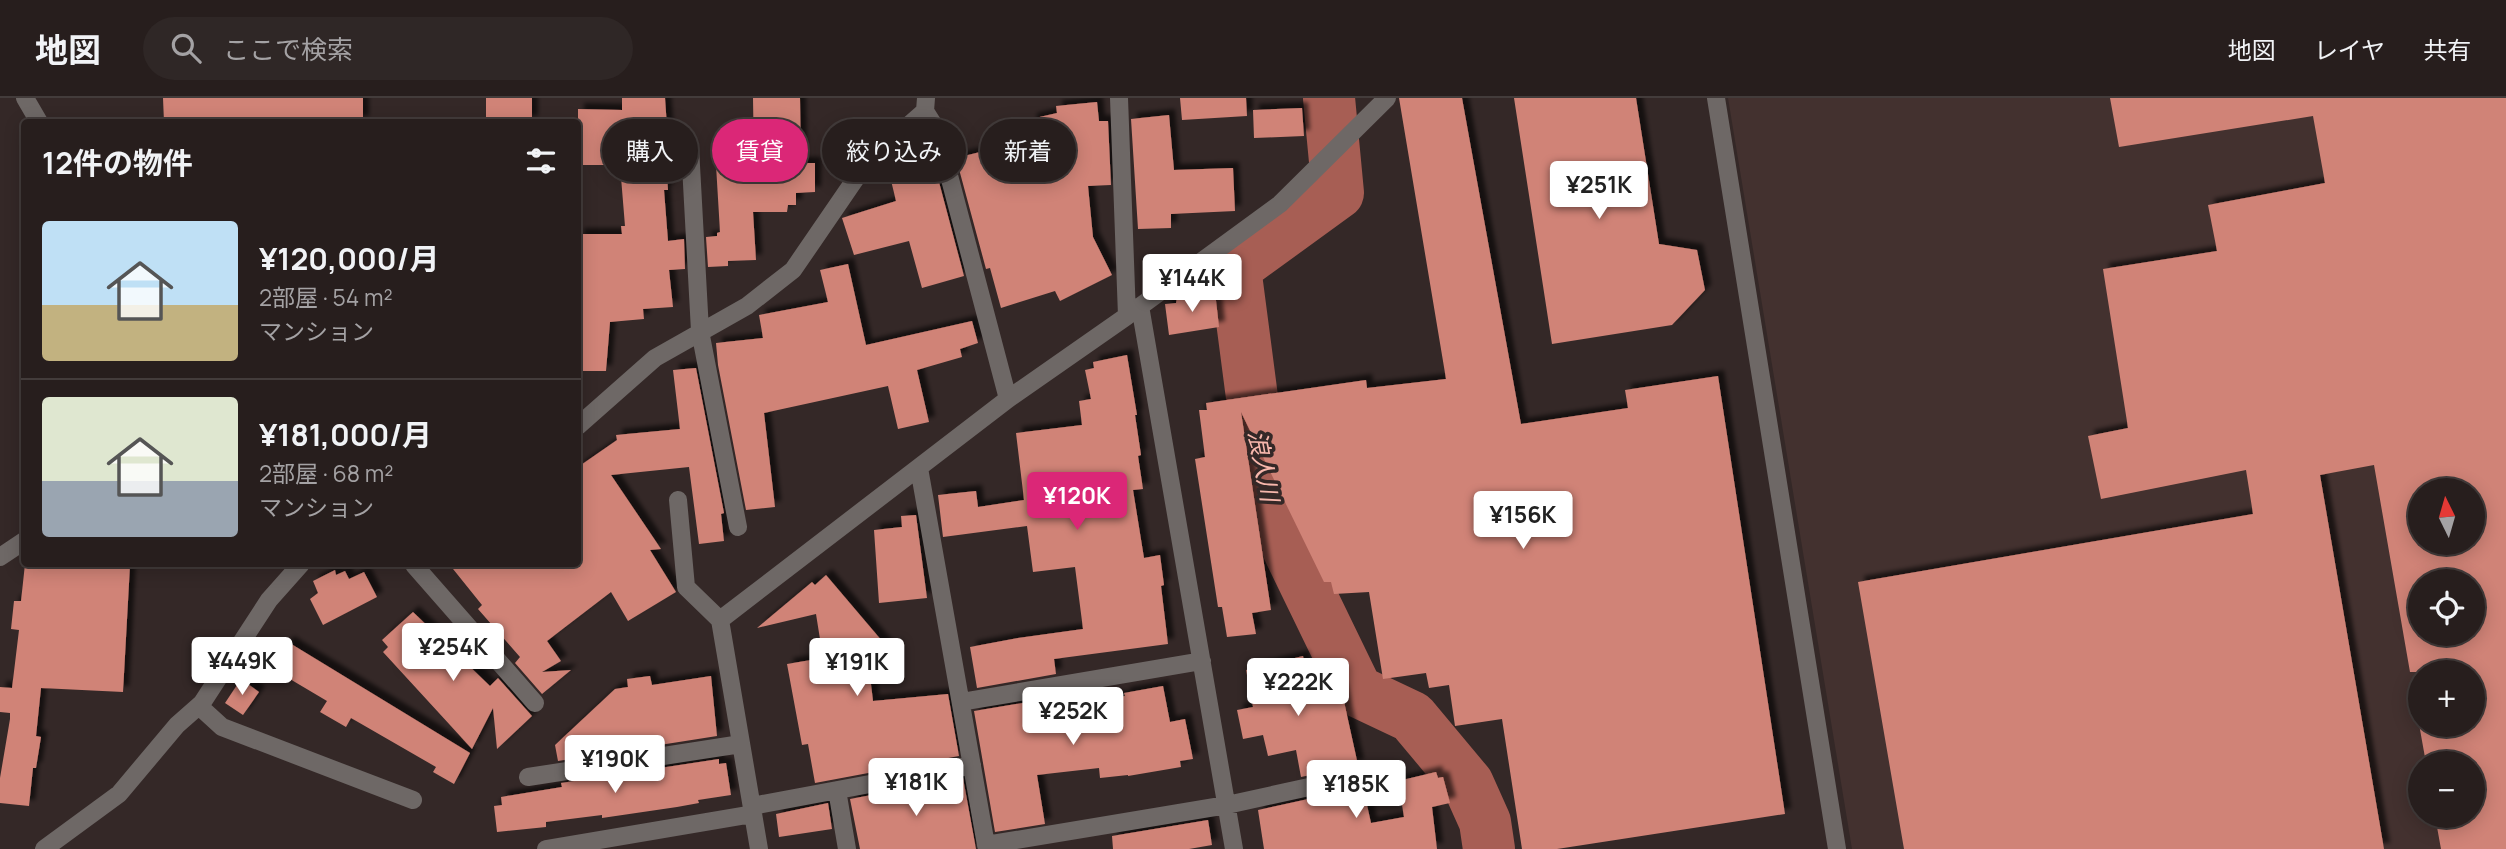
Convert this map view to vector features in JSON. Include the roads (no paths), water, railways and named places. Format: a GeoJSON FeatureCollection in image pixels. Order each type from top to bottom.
{"type":"FeatureCollection","features":[{"type":"Feature","properties":{"kind":"street"},"geometry":{"type":"LineString","coordinates":[[24,98],[37,119]]}},
{"type":"Feature","properties":{"kind":"street"},"geometry":{"type":"LineString","coordinates":[[1119,98],[1133,311],[1202,661],[1234,849]]}},
{"type":"Feature","properties":{"kind":"street"},"geometry":{"type":"LineString","coordinates":[[720,620],[1008,399],[1280,204],[1387,98]]}},
{"type":"Feature","properties":{"kind":"street"},"geometry":{"type":"LineString","coordinates":[[1716,98],[1836,849]]}},
{"type":"Feature","properties":{"kind":"street"},"geometry":{"type":"LineString","coordinates":[[581,423],[655,358],[747,306],[793,270],[867,162],[925,104],[937,130],[1008,399]]}},
{"type":"Feature","properties":{"kind":"street"},"geometry":{"type":"LineString","coordinates":[[692,182],[700,331],[738,527]]}},
{"type":"Feature","properties":{"kind":"street"},"geometry":{"type":"LineString","coordinates":[[919,468],[986,845],[1227,805],[1364,775]]}},
{"type":"Feature","properties":{"kind":"street"},"geometry":{"type":"LineString","coordinates":[[678,500],[686,587],[720,620],[759,849]]}},
{"type":"Feature","properties":{"kind":"street"},"geometry":{"type":"LineString","coordinates":[[0,557],[21,543]]}},
{"type":"Feature","properties":{"kind":"street"},"geometry":{"type":"LineString","coordinates":[[44,849],[119,794],[177,725],[199,706],[269,600],[296,567]]}},
{"type":"Feature","properties":{"kind":"street"},"geometry":{"type":"LineString","coordinates":[[416,567],[535,703]]}},
{"type":"Feature","properties":{"kind":"street"},"geometry":{"type":"LineString","coordinates":[[961,702],[1202,661]]}},
{"type":"Feature","properties":{"kind":"street"},"geometry":{"type":"LineString","coordinates":[[199,706],[222,727],[413,800]]}},
{"type":"Feature","properties":{"kind":"street"},"geometry":{"type":"LineString","coordinates":[[528,777],[741,744]]}},
{"type":"Feature","properties":{"kind":"street"},"geometry":{"type":"LineString","coordinates":[[546,849],[972,765]]}},
{"type":"Feature","properties":{"kind":"street"},"geometry":{"type":"LineString","coordinates":[[837,790],[847,849]]}},
{"type":"Feature","properties":{"kind":"waterway","name":"浪人川"},"geometry":{"type":"LineString","coordinates":[[1329,98],[1338,193],[1243,262],[1236,275],[1265,497],[1357,691],[1412,717],[1468,784],[1485,822],[1489,849]]}}]}
